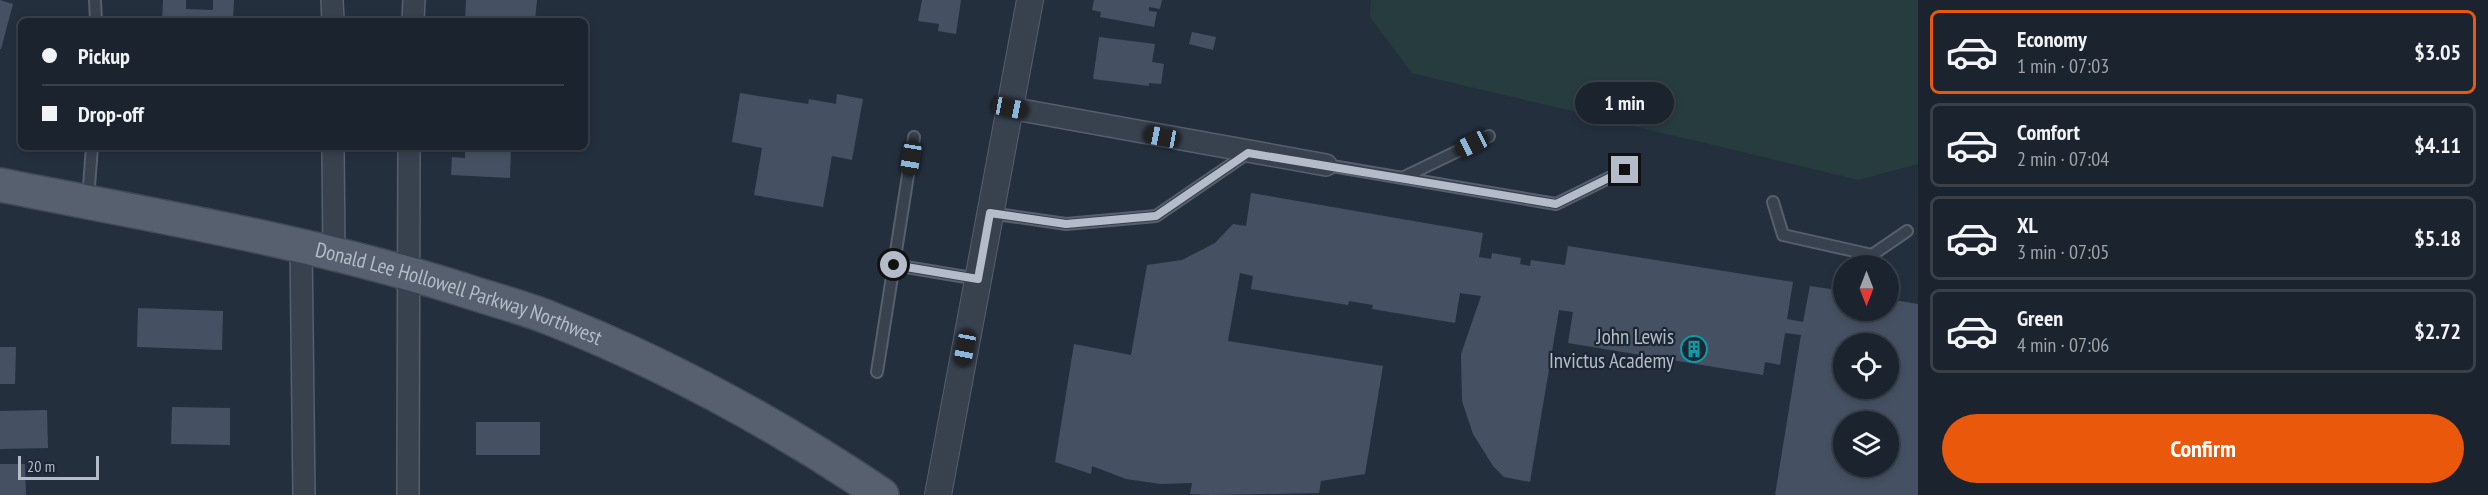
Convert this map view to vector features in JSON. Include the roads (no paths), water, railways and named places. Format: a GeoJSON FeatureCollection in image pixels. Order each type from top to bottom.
{"type":"FeatureCollection","features":[{"type":"Feature","properties":{"kind":"main road","name":"Donald Lee Hollowell Parkway Northwest"},"geometry":{"type":"LineString","coordinates":[[0,185],[301,244],[409,272],[551,319],[686,378],[814,449],[882,495]]}},
{"type":"Feature","properties":{"kind":"street"},"geometry":{"type":"LineString","coordinates":[[332,0],[333,18]]}},
{"type":"Feature","properties":{"kind":"street"},"geometry":{"type":"LineString","coordinates":[[413,18],[414,0]]}},
{"type":"Feature","properties":{"kind":"street"},"geometry":{"type":"LineString","coordinates":[[938,495],[1030,0]]}},
{"type":"Feature","properties":{"kind":"street"},"geometry":{"type":"LineString","coordinates":[[1010,108],[1248,153],[1326,165]]}},
{"type":"Feature","properties":{"kind":"street"},"geometry":{"type":"LineString","coordinates":[[333,150],[334,253]]}},
{"type":"Feature","properties":{"kind":"street"},"geometry":{"type":"LineString","coordinates":[[408,495],[409,150]]}},
{"type":"Feature","properties":{"kind":"street"},"geometry":{"type":"LineString","coordinates":[[301,244],[304,495]]}},
{"type":"Feature","properties":{"kind":"lane"},"geometry":{"type":"LineString","coordinates":[[94,0],[96,18]]}},
{"type":"Feature","properties":{"kind":"lane"},"geometry":{"type":"LineString","coordinates":[[1402,178],[1489,136]]}},
{"type":"Feature","properties":{"kind":"lane"},"geometry":{"type":"LineString","coordinates":[[877,372],[914,137]]}},
{"type":"Feature","properties":{"kind":"lane"},"geometry":{"type":"LineString","coordinates":[[88,202],[92,150]]}},
{"type":"Feature","properties":{"kind":"lane"},"geometry":{"type":"LineString","coordinates":[[990,213],[1066,224],[1156,216],[1248,153]]}},
{"type":"Feature","properties":{"kind":"lane"},"geometry":{"type":"LineString","coordinates":[[1326,165],[1556,204],[1625,170]]}},
{"type":"Feature","properties":{"kind":"lane"},"geometry":{"type":"LineString","coordinates":[[1773,202],[1783,236],[1861,253],[1872,255],[1907,231]]}},
{"type":"Feature","properties":{"kind":"lane"},"geometry":{"type":"LineString","coordinates":[[894,265],[978,279]]}},
{"type":"Feature","properties":{"kind":"place","name":"John Lewis Invictus Academy"},"geometry":{"type":"Point","coordinates":[1694,349]}}]}
